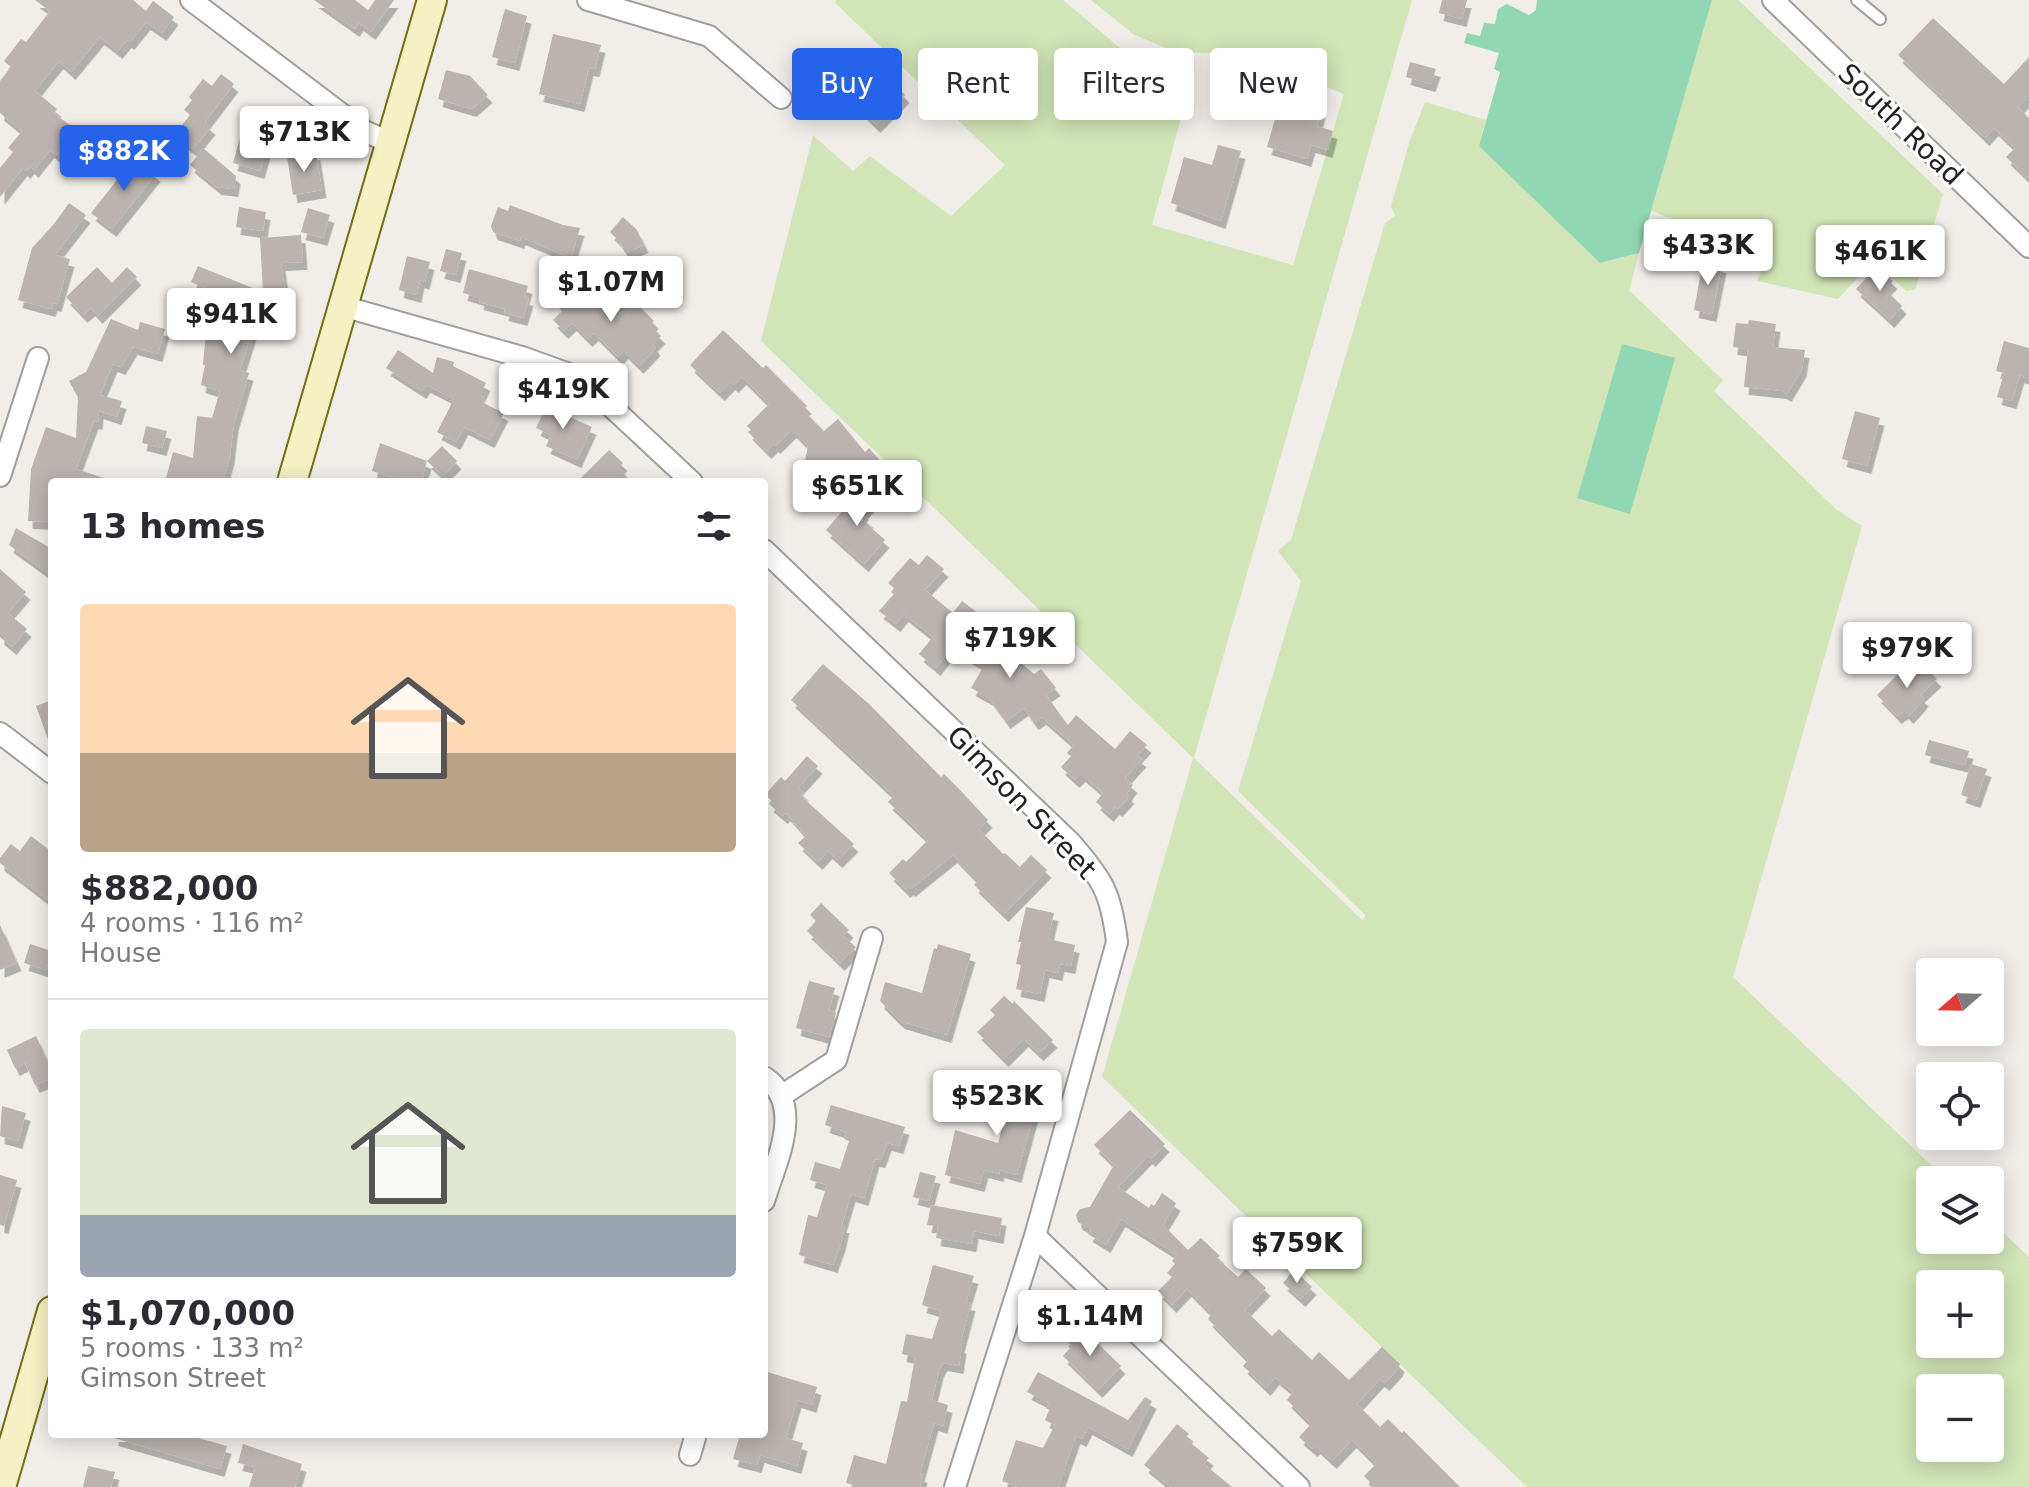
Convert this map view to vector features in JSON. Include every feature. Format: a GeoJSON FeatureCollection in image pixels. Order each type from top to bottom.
{"type":"FeatureCollection","features":[{"type":"Feature","properties":{"kind":"street"},"geometry":{"type":"LineString","coordinates":[[191,0],[364,131],[389,142]]}},
{"type":"Feature","properties":{"kind":"street"},"geometry":{"type":"LineString","coordinates":[[293,478],[432,0]]}},
{"type":"Feature","properties":{"kind":"street"},"geometry":{"type":"LineString","coordinates":[[588,0],[709,36],[781,98]]}},
{"type":"Feature","properties":{"kind":"street","name":"South Road"},"geometry":{"type":"LineString","coordinates":[[1773,0],[2029,247]]}},
{"type":"Feature","properties":{"kind":"street"},"geometry":{"type":"LineString","coordinates":[[342,306],[522,357],[569,374],[603,399],[688,478]]}},
{"type":"Feature","properties":{"kind":"street"},"geometry":{"type":"LineString","coordinates":[[0,476],[38,358]]}},
{"type":"Feature","properties":{"kind":"street","name":"Gimson Street"},"geometry":{"type":"LineString","coordinates":[[768,554],[1071,843],[1096,872],[1113,907],[1117,942],[1035,1236],[955,1487]]}},
{"type":"Feature","properties":{"kind":"street"},"geometry":{"type":"LineString","coordinates":[[0,733],[48,770]]}},
{"type":"Feature","properties":{"kind":"street"},"geometry":{"type":"LineString","coordinates":[[781,1096],[836,1060],[872,938]]}},
{"type":"Feature","properties":{"kind":"street"},"geometry":{"type":"LineString","coordinates":[[768,1081],[781,1096],[787,1115],[768,1186]]}},
{"type":"Feature","properties":{"kind":"street"},"geometry":{"type":"LineString","coordinates":[[1035,1236],[1299,1487]]}},
{"type":"Feature","properties":{"kind":"street"},"geometry":{"type":"LineString","coordinates":[[1,1487],[48,1325]]}},
{"type":"Feature","properties":{"kind":"street"},"geometry":{"type":"LineString","coordinates":[[690,1455],[695,1438]]}},
{"type":"Feature","properties":{"kind":"lane"},"geometry":{"type":"LineString","coordinates":[[1857,0],[1880,19]]}},
{"type":"Feature","properties":{"kind":"green space"},"geometry":{"type":"Polygon","coordinates":[[[836,0],[1063,0],[1120,48],[1054,48],[1054,120],[1181,120],[1152,225],[1293,265],[1344,94],[1327,87],[1327,48],[1210,48],[1210,53],[1194,53],[1194,48],[1166,48],[1133,34],[1091,0],[1412,0],[1194,758],[1363,921],[1365,915],[1238,791],[1301,581],[1278,551],[1291,540],[1385,223],[1395,216],[1391,206],[1410,140],[1425,102],[1486,120],[1479,146],[1600,263],[1639,253],[1629,290],[1723,380],[1714,391],[1837,510],[1862,526],[1733,977],[1932,1166],[1916,1166],[1916,1254],[2004,1254],[2004,1233],[2029,1257],[2029,1487],[1527,1487],[1102,1077],[1193,758],[761,341],[813,135],[853,171],[870,156],[951,216],[1005,165],[958,120],[1038,120],[1038,48],[918,48],[918,82],[902,67],[902,48],[882,48],[835,3],[836,0]],[[1622,344],[1577,498],[1630,513],[1622,344]]]}},
{"type":"Feature","properties":{"kind":"green space"},"geometry":{"type":"Polygon","coordinates":[[[1537,0],[1712,0],[1639,253],[1600,263],[1479,146],[1500,72],[1494,69],[1499,53],[1464,43],[1467,33],[1480,36],[1484,23],[1495,24],[1498,9],[1507,4],[1529,15],[1536,10],[1537,0]]]}},
{"type":"Feature","properties":{"kind":"green space"},"geometry":{"type":"Polygon","coordinates":[[[1712,0],[1738,0],[1943,194],[1915,290],[1906,291],[1874,260],[1838,299],[1757,281],[1768,256],[1651,211],[1712,0]]]}},
{"type":"Feature","properties":{"kind":"green space"},"geometry":{"type":"Polygon","coordinates":[[[1622,344],[1675,358],[1630,514],[1577,498],[1622,344]]]}},
{"type":"Feature","properties":{"kind":"building"},"geometry":{"type":"Polygon","coordinates":[[[35,0],[133,0],[146,11],[153,1],[174,17],[162,33],[146,22],[118,51],[100,37],[71,72],[59,61],[35,91],[57,109],[54,113],[75,129],[56,155],[50,150],[34,170],[30,166],[26,171],[23,168],[0,197],[0,168],[13,152],[8,148],[22,131],[0,113],[0,81],[11,67],[4,61],[21,39],[26,42],[50,11],[35,0]]]}},
{"type":"Feature","properties":{"kind":"building"},"geometry":{"type":"Polygon","coordinates":[[[314,0],[355,0],[368,10],[375,0],[394,0],[371,32],[359,23],[355,29],[314,0]]]}},
{"type":"Feature","properties":{"kind":"building"},"geometry":{"type":"Polygon","coordinates":[[[1442,0],[1467,0],[1462,19],[1439,13],[1442,0]]]}},
{"type":"Feature","properties":{"kind":"building"},"geometry":{"type":"Polygon","coordinates":[[[505,9],[527,16],[515,63],[492,57],[505,9]]]}},
{"type":"Feature","properties":{"kind":"building"},"geometry":{"type":"Polygon","coordinates":[[[1933,18],[2004,84],[2029,57],[2029,96],[2018,107],[2029,118],[2029,179],[2006,157],[2015,148],[1994,128],[1985,138],[1898,55],[1933,18]]]}},
{"type":"Feature","properties":{"kind":"building"},"geometry":{"type":"Polygon","coordinates":[[[553,34],[601,45],[595,69],[589,68],[580,104],[539,94],[553,34]]]}},
{"type":"Feature","properties":{"kind":"building"},"geometry":{"type":"Polygon","coordinates":[[[1410,62],[1436,69],[1431,84],[1406,77],[1410,62]]]}},
{"type":"Feature","properties":{"kind":"building"},"geometry":{"type":"Polygon","coordinates":[[[446,70],[470,76],[488,95],[472,109],[438,99],[446,70]]]}},
{"type":"Feature","properties":{"kind":"building"},"geometry":{"type":"Polygon","coordinates":[[[221,74],[234,84],[205,122],[211,127],[193,149],[174,135],[190,115],[184,110],[192,100],[189,97],[203,79],[212,86],[221,74]]]}},
{"type":"Feature","properties":{"kind":"building"},"geometry":{"type":"Polygon","coordinates":[[[258,114],[275,119],[260,171],[233,163],[243,127],[254,130],[258,114]]]}},
{"type":"Feature","properties":{"kind":"building"},"geometry":{"type":"Polygon","coordinates":[[[1275,120],[1318,120],[1317,126],[1333,131],[1328,150],[1311,145],[1307,159],[1267,147],[1275,120]]]}},
{"type":"Feature","properties":{"kind":"building"},"geometry":{"type":"Polygon","coordinates":[[[1218,145],[1241,151],[1221,221],[1171,203],[1184,157],[1212,165],[1218,145]]]}},
{"type":"Feature","properties":{"kind":"building"},"geometry":{"type":"Polygon","coordinates":[[[203,148],[236,176],[234,189],[217,187],[190,165],[203,148]]]}},
{"type":"Feature","properties":{"kind":"building"},"geometry":{"type":"Polygon","coordinates":[[[316,152],[322,190],[293,195],[287,157],[316,152]]]}},
{"type":"Feature","properties":{"kind":"building"},"geometry":{"type":"Polygon","coordinates":[[[135,157],[156,174],[112,229],[91,213],[135,157]]]}},
{"type":"Feature","properties":{"kind":"building"},"geometry":{"type":"Polygon","coordinates":[[[69,203],[86,215],[55,255],[70,259],[57,304],[53,303],[51,309],[18,300],[32,248],[69,203]]]}},
{"type":"Feature","properties":{"kind":"building"},"geometry":{"type":"Polygon","coordinates":[[[510,205],[563,225],[580,228],[571,258],[521,237],[520,241],[493,232],[491,226],[498,207],[508,211],[510,205]]]}},
{"type":"Feature","properties":{"kind":"building"},"geometry":{"type":"Polygon","coordinates":[[[239,207],[266,212],[263,231],[236,227],[239,207]]]}},
{"type":"Feature","properties":{"kind":"building"},"geometry":{"type":"Polygon","coordinates":[[[308,208],[330,215],[323,238],[301,232],[308,208]]]}},
{"type":"Feature","properties":{"kind":"building"},"geometry":{"type":"Polygon","coordinates":[[[623,217],[637,230],[644,245],[625,253],[610,232],[623,217]]]}},
{"type":"Feature","properties":{"kind":"building"},"geometry":{"type":"Polygon","coordinates":[[[301,235],[303,262],[281,263],[286,301],[290,302],[260,307],[240,370],[249,373],[234,423],[224,478],[166,478],[173,452],[193,458],[197,416],[212,418],[220,391],[201,385],[205,365],[206,331],[203,330],[215,292],[191,282],[198,266],[263,292],[260,238],[301,235]]]}},
{"type":"Feature","properties":{"kind":"building"},"geometry":{"type":"Polygon","coordinates":[[[446,249],[462,253],[456,275],[440,271],[446,249]]]}},
{"type":"Feature","properties":{"kind":"building"},"geometry":{"type":"Polygon","coordinates":[[[407,256],[430,262],[425,282],[420,280],[417,295],[399,290],[407,256]]]}},
{"type":"Feature","properties":{"kind":"building"},"geometry":{"type":"Polygon","coordinates":[[[1703,261],[1722,265],[1712,314],[1694,310],[1703,261]]]}},
{"type":"Feature","properties":{"kind":"building"},"geometry":{"type":"Polygon","coordinates":[[[1877,266],[1893,281],[1885,289],[1902,306],[1890,320],[1856,289],[1877,266]]]}},
{"type":"Feature","properties":{"kind":"building"},"geometry":{"type":"Polygon","coordinates":[[[97,267],[112,283],[127,267],[137,277],[98,316],[91,308],[83,315],[66,297],[97,267]]]}},
{"type":"Feature","properties":{"kind":"building"},"geometry":{"type":"Polygon","coordinates":[[[469,269],[528,286],[525,297],[529,298],[523,318],[504,313],[505,309],[479,302],[480,298],[463,293],[469,269]]]}},
{"type":"Feature","properties":{"kind":"building"},"geometry":{"type":"Polygon","coordinates":[[[580,285],[604,308],[615,294],[630,306],[635,302],[654,321],[650,325],[661,336],[653,344],[656,348],[639,366],[624,351],[618,357],[594,333],[588,339],[572,323],[564,331],[553,320],[562,311],[558,307],[580,285]]]}},
{"type":"Feature","properties":{"kind":"building"},"geometry":{"type":"Polygon","coordinates":[[[111,319],[138,330],[140,322],[165,329],[158,354],[133,347],[121,367],[113,364],[100,395],[122,401],[117,417],[99,411],[98,422],[94,421],[76,469],[104,478],[48,478],[48,522],[28,521],[31,469],[46,427],[76,438],[78,397],[69,381],[86,372],[111,319]]]}},
{"type":"Feature","properties":{"kind":"building"},"geometry":{"type":"Polygon","coordinates":[[[1749,320],[1776,324],[1773,347],[1805,350],[1802,369],[1787,394],[1744,387],[1748,349],[1733,347],[1736,323],[1748,324],[1749,320]]]}},
{"type":"Feature","properties":{"kind":"building"},"geometry":{"type":"Polygon","coordinates":[[[723,330],[763,368],[766,365],[807,406],[803,410],[824,431],[838,419],[865,452],[869,448],[891,473],[875,487],[821,476],[820,480],[802,476],[808,446],[792,430],[767,451],[748,432],[751,430],[747,426],[769,404],[742,377],[734,385],[731,382],[720,393],[690,365],[723,330]]]}},
{"type":"Feature","properties":{"kind":"building"},"geometry":{"type":"Polygon","coordinates":[[[2004,341],[2029,348],[2029,378],[2020,375],[2012,401],[1997,397],[2004,373],[1996,371],[2004,341]]]}},
{"type":"Feature","properties":{"kind":"building"},"geometry":{"type":"Polygon","coordinates":[[[398,350],[433,373],[437,357],[454,362],[453,366],[486,383],[480,395],[485,398],[483,403],[504,413],[490,440],[464,427],[456,442],[437,432],[454,399],[426,385],[422,391],[386,368],[398,350]]]}},
{"type":"Feature","properties":{"kind":"building"},"geometry":{"type":"Polygon","coordinates":[[[550,399],[566,407],[563,414],[592,427],[577,460],[546,446],[551,435],[536,428],[550,399]]]}},
{"type":"Feature","properties":{"kind":"building"},"geometry":{"type":"Polygon","coordinates":[[[1855,411],[1880,418],[1867,466],[1842,459],[1855,411]]]}},
{"type":"Feature","properties":{"kind":"building"},"geometry":{"type":"Polygon","coordinates":[[[146,426],[167,431],[162,448],[142,443],[146,426]]]}},
{"type":"Feature","properties":{"kind":"building"},"geometry":{"type":"Polygon","coordinates":[[[380,443],[427,461],[422,478],[397,478],[372,471],[380,443]]]}},
{"type":"Feature","properties":{"kind":"building"},"geometry":{"type":"Polygon","coordinates":[[[442,446],[457,461],[443,476],[427,461],[442,446]]]}},
{"type":"Feature","properties":{"kind":"building"},"geometry":{"type":"Polygon","coordinates":[[[609,450],[623,463],[618,468],[628,478],[581,478],[609,450]]]}},
{"type":"Feature","properties":{"kind":"building"},"geometry":{"type":"Polygon","coordinates":[[[864,486],[876,497],[861,514],[869,520],[866,523],[885,540],[864,564],[826,530],[864,486]]]}},
{"type":"Feature","properties":{"kind":"building"},"geometry":{"type":"Polygon","coordinates":[[[16,528],[48,547],[48,573],[9,545],[16,528]]]}},
{"type":"Feature","properties":{"kind":"building"},"geometry":{"type":"Polygon","coordinates":[[[927,555],[944,569],[925,590],[953,613],[962,601],[978,613],[974,618],[1023,644],[1015,658],[1034,674],[1041,669],[1056,688],[1046,695],[1068,725],[1076,715],[1115,749],[1130,731],[1147,745],[1137,756],[1142,759],[1125,778],[1133,785],[1127,793],[1130,796],[1118,809],[1115,807],[1109,814],[1096,802],[1103,793],[1081,774],[1075,780],[1061,767],[1071,756],[1067,753],[1074,745],[1042,717],[1034,722],[1024,708],[1006,721],[989,698],[971,688],[982,669],[977,666],[979,663],[952,647],[936,668],[919,654],[933,637],[904,614],[896,624],[879,611],[894,594],[891,592],[894,588],[888,583],[910,558],[919,565],[927,555]]]}},
{"type":"Feature","properties":{"kind":"building"},"geometry":{"type":"Polygon","coordinates":[[[0,569],[26,592],[8,613],[27,629],[12,647],[0,637],[0,569]]]}},
{"type":"Feature","properties":{"kind":"building"},"geometry":{"type":"Polygon","coordinates":[[[1918,660],[1937,679],[1920,695],[1924,698],[1909,716],[1904,711],[1897,716],[1877,695],[1900,672],[1903,675],[1918,660]]]}},
{"type":"Feature","properties":{"kind":"building"},"geometry":{"type":"Polygon","coordinates":[[[823,664],[869,704],[941,777],[944,774],[960,790],[988,820],[979,829],[1003,854],[1020,867],[1031,855],[1047,870],[1004,914],[974,885],[978,881],[953,855],[911,889],[906,890],[889,873],[903,859],[906,862],[928,840],[888,802],[894,796],[791,700],[823,664]]]}},
{"type":"Feature","properties":{"kind":"building"},"geometry":{"type":"Polygon","coordinates":[[[48,702],[48,739],[36,706],[48,702]]]}},
{"type":"Feature","properties":{"kind":"building"},"geometry":{"type":"Polygon","coordinates":[[[1929,740],[1969,751],[1965,765],[1925,755],[1929,740]]]}},
{"type":"Feature","properties":{"kind":"building"},"geometry":{"type":"Polygon","coordinates":[[[807,756],[818,766],[798,788],[804,793],[801,796],[854,844],[838,860],[828,851],[818,862],[798,843],[806,836],[786,813],[783,816],[769,804],[772,801],[768,792],[781,777],[785,781],[807,756]]]}},
{"type":"Feature","properties":{"kind":"building"},"geometry":{"type":"Polygon","coordinates":[[[1971,764],[1987,769],[1976,800],[1961,795],[1971,764]]]}},
{"type":"Feature","properties":{"kind":"building"},"geometry":{"type":"Polygon","coordinates":[[[31,836],[48,849],[48,900],[0,863],[0,858],[11,844],[20,851],[31,836]]]}},
{"type":"Feature","properties":{"kind":"building"},"geometry":{"type":"Polygon","coordinates":[[[821,903],[849,930],[843,936],[856,947],[840,963],[807,931],[816,921],[810,915],[821,903]]]}},
{"type":"Feature","properties":{"kind":"building"},"geometry":{"type":"Polygon","coordinates":[[[1026,907],[1054,913],[1048,939],[1075,945],[1071,966],[1060,964],[1058,973],[1045,970],[1040,994],[1016,989],[1021,965],[1016,964],[1021,942],[1018,942],[1026,907]]]}},
{"type":"Feature","properties":{"kind":"building"},"geometry":{"type":"Polygon","coordinates":[[[0,925],[17,963],[0,970],[0,925]]]}},
{"type":"Feature","properties":{"kind":"building"},"geometry":{"type":"Polygon","coordinates":[[[30,944],[48,950],[46,970],[24,963],[30,944]]]}},
{"type":"Feature","properties":{"kind":"building"},"geometry":{"type":"Polygon","coordinates":[[[938,944],[971,954],[947,1035],[900,1021],[880,1001],[885,982],[922,993],[934,948],[937,949],[938,944]]]}},
{"type":"Feature","properties":{"kind":"building"},"geometry":{"type":"Polygon","coordinates":[[[809,981],[835,988],[829,1010],[836,1013],[829,1037],[796,1028],[809,981]]]}},
{"type":"Feature","properties":{"kind":"building"},"geometry":{"type":"Polygon","coordinates":[[[1004,996],[1013,1004],[1014,1001],[1053,1040],[1039,1053],[1024,1039],[1004,1059],[977,1032],[995,1015],[990,1010],[1004,996]]]}},
{"type":"Feature","properties":{"kind":"building"},"geometry":{"type":"Polygon","coordinates":[[[36,1036],[48,1063],[48,1080],[35,1085],[25,1063],[15,1068],[7,1050],[36,1036]]]}},
{"type":"Feature","properties":{"kind":"building"},"geometry":{"type":"Polygon","coordinates":[[[1003,1077],[1041,1087],[1017,1175],[984,1170],[980,1184],[945,1175],[955,1130],[998,1143],[1010,1100],[998,1096],[1003,1077]]]}},
{"type":"Feature","properties":{"kind":"building"},"geometry":{"type":"Polygon","coordinates":[[[941,1081],[966,1089],[960,1114],[934,1107],[941,1081]]]}},
{"type":"Feature","properties":{"kind":"building"},"geometry":{"type":"Polygon","coordinates":[[[831,1105],[905,1127],[899,1146],[887,1143],[881,1160],[875,1159],[864,1198],[851,1194],[833,1265],[799,1255],[808,1215],[817,1217],[827,1185],[810,1180],[815,1162],[840,1169],[849,1141],[844,1139],[846,1132],[825,1125],[831,1105]]]}},
{"type":"Feature","properties":{"kind":"building"},"geometry":{"type":"Polygon","coordinates":[[[2,1106],[26,1113],[18,1141],[0,1136],[2,1106]]]}},
{"type":"Feature","properties":{"kind":"building"},"geometry":{"type":"Polygon","coordinates":[[[1130,1110],[1165,1144],[1151,1159],[1148,1156],[1118,1187],[1149,1208],[1151,1204],[1154,1206],[1162,1193],[1176,1203],[1163,1225],[1188,1250],[1201,1238],[1238,1277],[1246,1269],[1266,1288],[1245,1310],[1272,1336],[1279,1329],[1312,1360],[1319,1352],[1349,1380],[1382,1347],[1400,1364],[1398,1369],[1385,1383],[1380,1379],[1357,1404],[1380,1427],[1388,1419],[1402,1433],[1404,1431],[1460,1487],[1375,1487],[1364,1476],[1376,1464],[1352,1440],[1332,1461],[1316,1446],[1313,1449],[1299,1437],[1311,1424],[1287,1400],[1293,1392],[1275,1377],[1266,1388],[1243,1366],[1248,1360],[1208,1319],[1211,1315],[1208,1310],[1187,1289],[1172,1305],[1158,1291],[1172,1277],[1167,1273],[1175,1264],[1172,1261],[1177,1255],[1121,1219],[1106,1245],[1088,1234],[1091,1229],[1078,1222],[1076,1215],[1080,1209],[1090,1207],[1114,1165],[1094,1145],[1130,1110]]]}},
{"type":"Feature","properties":{"kind":"building"},"geometry":{"type":"Polygon","coordinates":[[[920,1172],[936,1176],[929,1201],[913,1197],[920,1172]]]}},
{"type":"Feature","properties":{"kind":"building"},"geometry":{"type":"Polygon","coordinates":[[[0,1175],[17,1180],[4,1226],[0,1225],[0,1175]]]}},
{"type":"Feature","properties":{"kind":"building"},"geometry":{"type":"Polygon","coordinates":[[[931,1205],[1002,1218],[999,1236],[974,1231],[972,1244],[936,1238],[938,1226],[927,1225],[931,1205]]]}},
{"type":"Feature","properties":{"kind":"building"},"geometry":{"type":"Polygon","coordinates":[[[933,1265],[974,1276],[966,1302],[971,1303],[960,1345],[959,1366],[943,1363],[939,1370],[932,1400],[948,1405],[943,1426],[934,1423],[920,1474],[923,1475],[920,1487],[861,1487],[846,1483],[854,1455],[886,1464],[901,1401],[907,1402],[915,1357],[902,1354],[906,1334],[932,1339],[941,1311],[922,1305],[933,1265]]]}},
{"type":"Feature","properties":{"kind":"building"},"geometry":{"type":"Polygon","coordinates":[[[1294,1270],[1312,1287],[1301,1299],[1283,1283],[1294,1270]]]}},
{"type":"Feature","properties":{"kind":"building"},"geometry":{"type":"Polygon","coordinates":[[[1078,1324],[1121,1366],[1098,1390],[1063,1356],[1072,1346],[1064,1339],[1078,1324]]]}},
{"type":"Feature","properties":{"kind":"building"},"geometry":{"type":"Polygon","coordinates":[[[768,1372],[817,1387],[812,1405],[797,1400],[786,1438],[803,1443],[797,1466],[760,1455],[757,1465],[733,1459],[739,1438],[768,1438],[768,1372]]]}},
{"type":"Feature","properties":{"kind":"building"},"geometry":{"type":"Polygon","coordinates":[[[1038,1372],[1128,1420],[1145,1397],[1152,1401],[1128,1449],[1088,1427],[1082,1439],[1076,1436],[1058,1487],[1018,1487],[1002,1481],[1016,1440],[1043,1448],[1055,1425],[1045,1420],[1049,1403],[1027,1392],[1038,1372]]]}},
{"type":"Feature","properties":{"kind":"building"},"geometry":{"type":"Polygon","coordinates":[[[1177,1424],[1189,1434],[1185,1438],[1209,1458],[1204,1464],[1232,1487],[1171,1487],[1144,1465],[1177,1424]]]}},
{"type":"Feature","properties":{"kind":"building"},"geometry":{"type":"Polygon","coordinates":[[[114,1438],[198,1438],[227,1446],[220,1469],[114,1438]]]}},
{"type":"Feature","properties":{"kind":"building"},"geometry":{"type":"Polygon","coordinates":[[[243,1444],[302,1464],[295,1487],[249,1487],[255,1467],[238,1463],[243,1444]]]}},
{"type":"Feature","properties":{"kind":"building"},"geometry":{"type":"Polygon","coordinates":[[[88,1466],[115,1472],[111,1487],[83,1487],[88,1466]]]}}]}
